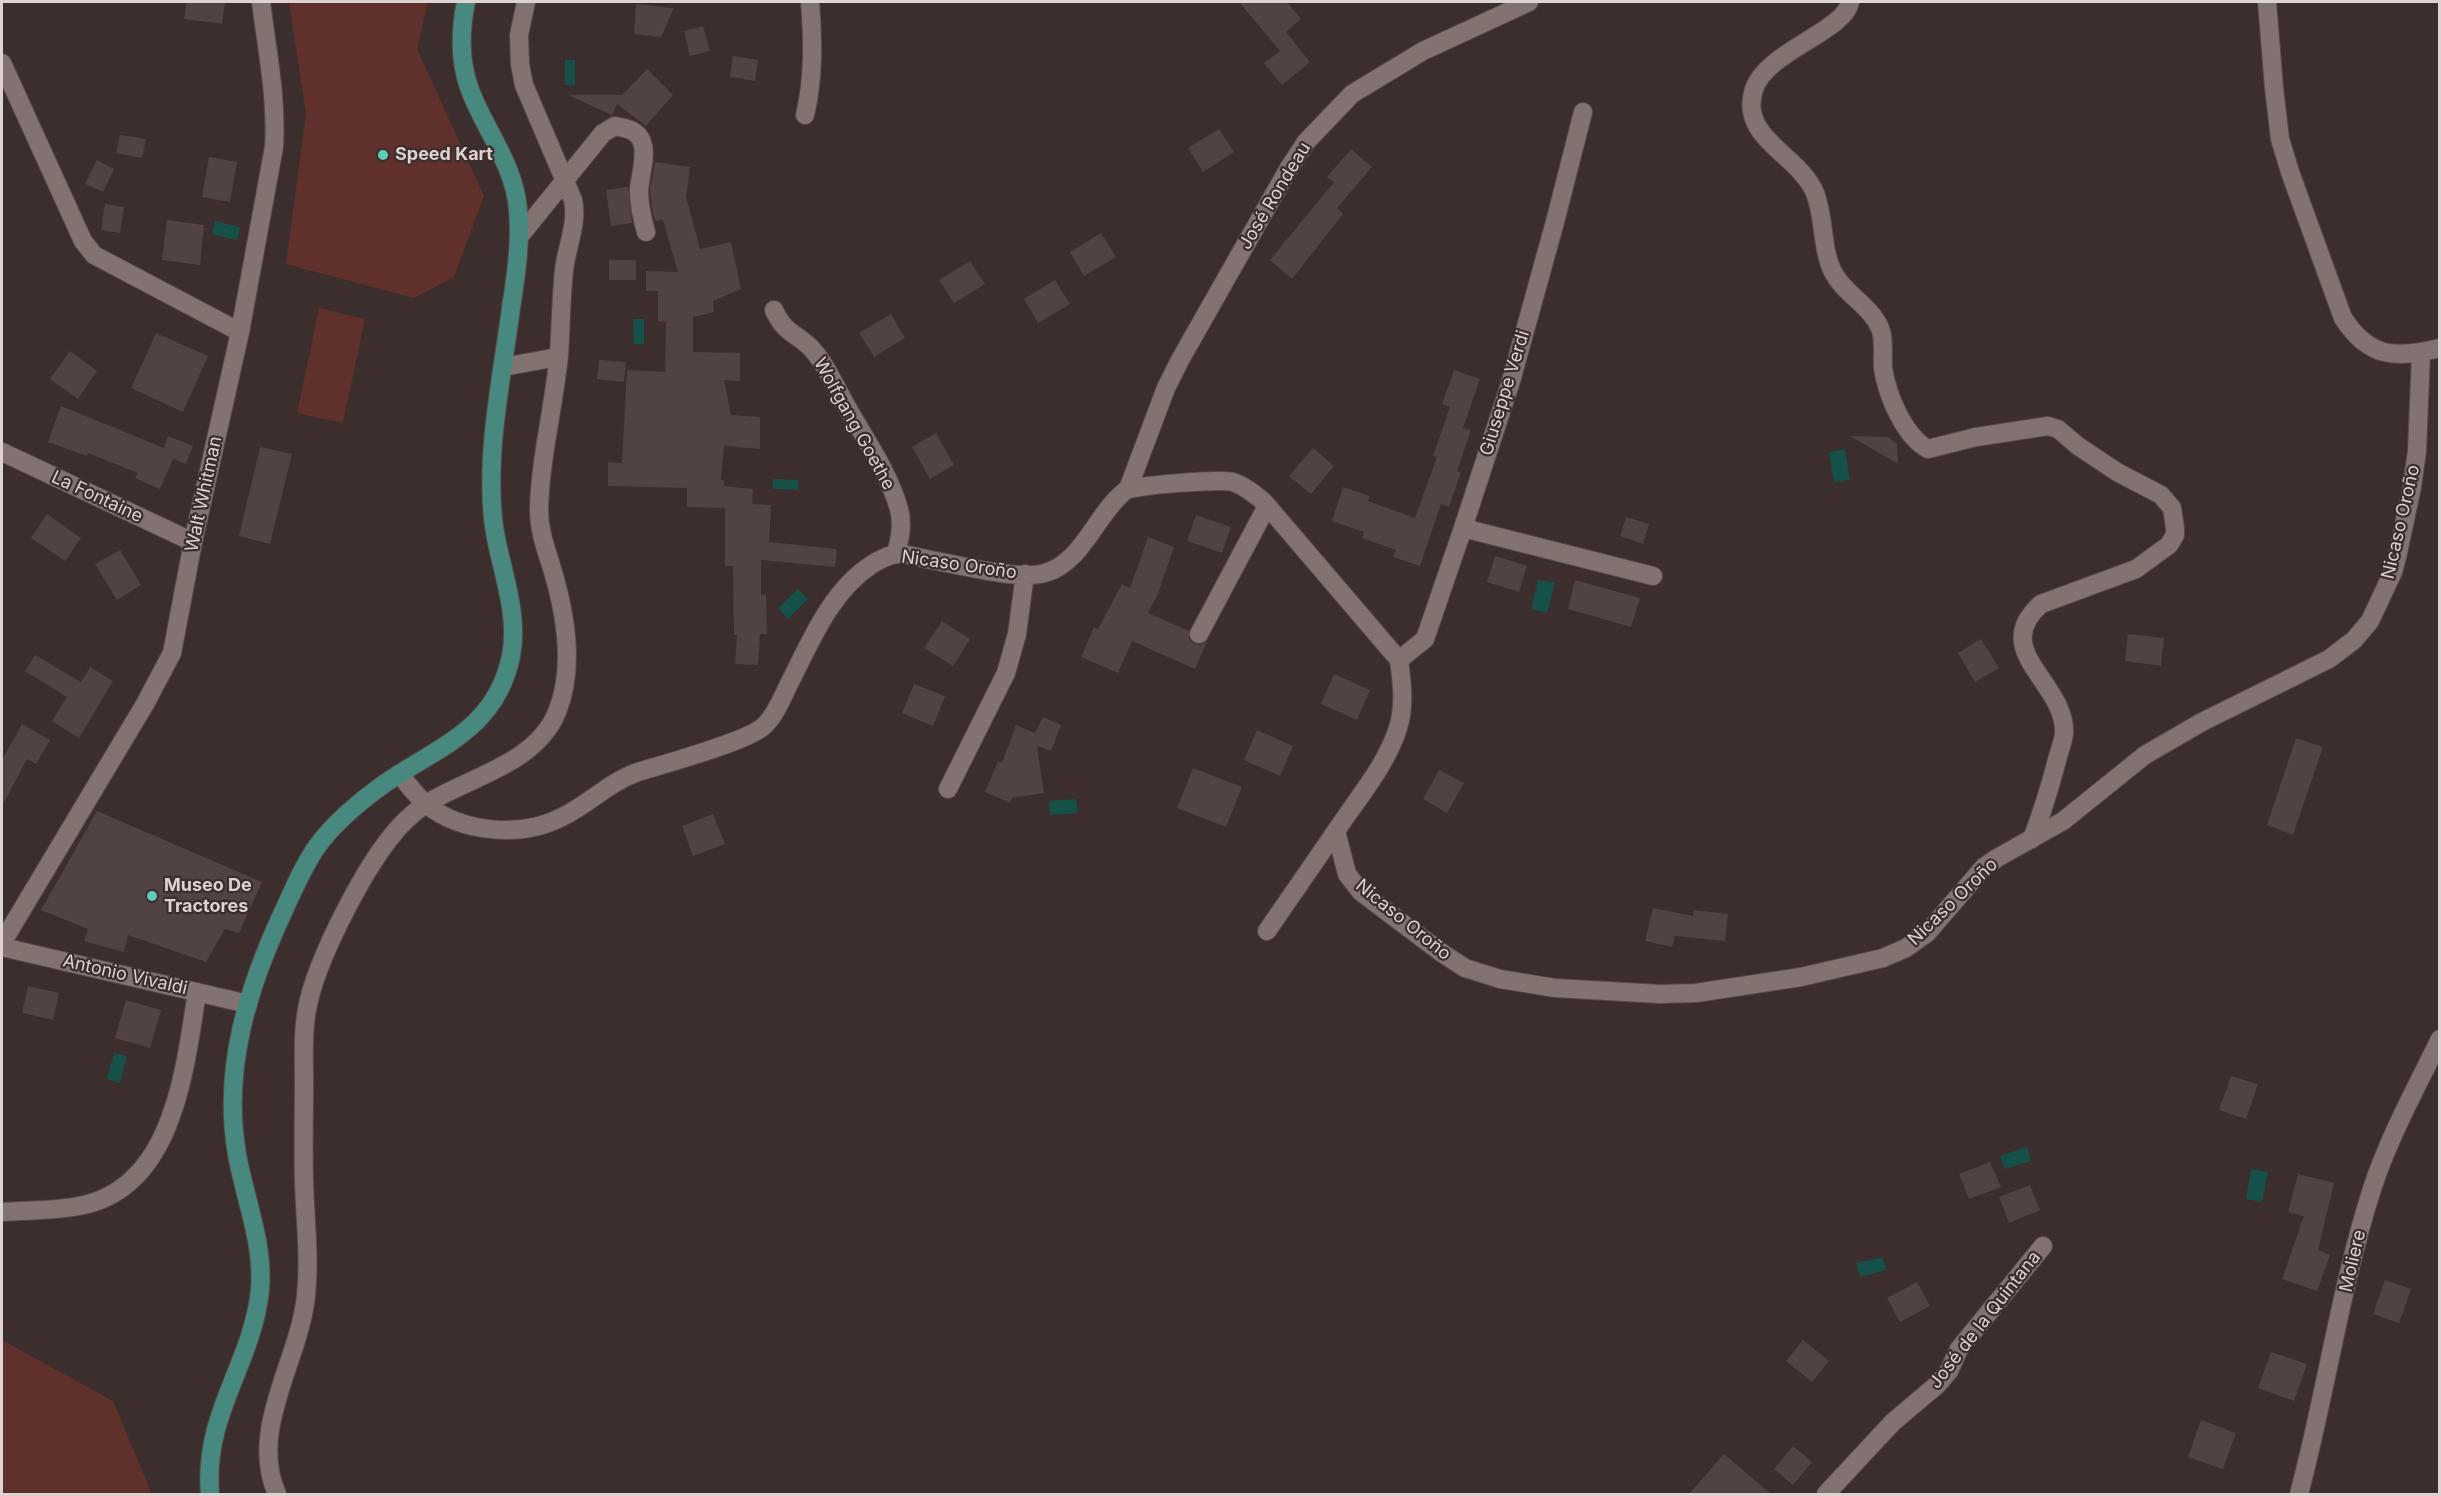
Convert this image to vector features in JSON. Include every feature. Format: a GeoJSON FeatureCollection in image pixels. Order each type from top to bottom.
{"type":"FeatureCollection","features":[{"type":"Feature","properties":{"kind":"main road"},"geometry":{"type":"LineString","coordinates":[[210,1494],[209,1471],[216,1426],[250,1334],[260,1285],[257,1235],[242,1176],[233,1122],[235,1061],[256,975],[276,927],[315,850],[346,814],[399,774],[446,747],[477,721],[500,687],[512,653],[513,630],[509,598],[493,515],[492,463],[519,237],[519,210],[514,189],[497,144],[471,91],[464,71],[461,34],[466,2]]}},
{"type":"Feature","properties":{"kind":"street","name":"Walt Whitman"},"geometry":{"type":"LineString","coordinates":[[2,945],[145,704],[172,653],[240,332],[274,147],[275,121],[261,2]]}},
{"type":"Feature","properties":{"kind":"street"},"geometry":{"type":"LineString","coordinates":[[277,1494],[270,1479],[269,1435],[300,1330],[306,1299],[308,1272],[304,1178],[304,1026],[317,974],[374,860],[405,820],[426,804],[506,764],[529,749],[546,731],[557,712],[565,681],[566,621],[553,569],[541,535],[539,509],[558,357],[565,264],[576,213],[573,200],[524,85],[519,64],[519,35],[526,2]]}},
{"type":"Feature","properties":{"kind":"street"},"geometry":{"type":"LineString","coordinates":[[805,115],[811,82],[813,45],[810,2]]}},
{"type":"Feature","properties":{"kind":"street","name":"José Rondeau"},"geometry":{"type":"LineString","coordinates":[[1128,489],[1166,388],[1180,360],[1306,142],[1352,94],[1378,76],[1423,51],[1529,2]]}},
{"type":"Feature","properties":{"kind":"street"},"geometry":{"type":"LineString","coordinates":[[1850,2],[1843,15],[1776,61],[1755,87],[1752,104],[1753,119],[1760,132],[1803,174],[1812,186],[1822,221],[1832,272],[1875,319],[1881,330],[1883,369],[1889,391],[1912,438],[1928,449],[1976,437],[2048,426],[2058,429],[2078,446],[2117,472],[2161,495],[2172,508],[2175,536],[2169,545],[2155,556],[2136,569],[2041,604],[2031,613],[2022,635],[2023,649],[2031,666],[2052,692],[2063,716],[2064,735],[2045,805],[2032,839]]}},
{"type":"Feature","properties":{"kind":"street"},"geometry":{"type":"LineString","coordinates":[[2267,2],[2280,139],[2343,318],[2355,337],[2370,347],[2391,354],[2421,353],[2439,348]]}},
{"type":"Feature","properties":{"kind":"street"},"geometry":{"type":"LineString","coordinates":[[2,63],[83,241],[94,255],[240,332]]}},
{"type":"Feature","properties":{"kind":"street","name":"Giuseppe Verdi"},"geometry":{"type":"LineString","coordinates":[[1399,660],[1425,639],[1463,528],[1511,381],[1583,112]]}},
{"type":"Feature","properties":{"kind":"street"},"geometry":{"type":"LineString","coordinates":[[519,237],[603,133],[615,126],[633,131],[639,135],[643,144],[639,190],[641,214],[646,232]]}},
{"type":"Feature","properties":{"kind":"street","name":"Wolfgang Goethe"},"geometry":{"type":"LineString","coordinates":[[774,310],[780,324],[810,348],[824,368],[891,486],[899,510],[902,530],[896,554]]}},
{"type":"Feature","properties":{"kind":"street","name":"Nicaso Oroño"},"geometry":{"type":"LineString","coordinates":[[1336,831],[1347,874],[1361,892],[1465,968],[1500,979],[1555,988],[1660,994],[1696,993],[1801,977],[1883,957],[1906,948],[1927,933],[1984,867],[2063,821],[2145,755],[2169,740],[2329,659],[2354,640],[2370,621],[2393,572],[2412,487],[2417,451],[2421,353]]}},
{"type":"Feature","properties":{"kind":"street"},"geometry":{"type":"LineString","coordinates":[[503,368],[558,357]]}},
{"type":"Feature","properties":{"kind":"street","name":"La Fontaine"},"geometry":{"type":"LineString","coordinates":[[2,452],[194,542]]}},
{"type":"Feature","properties":{"kind":"street"},"geometry":{"type":"LineString","coordinates":[[1128,489],[1214,480],[1232,482],[1250,490],[1268,506],[1399,660],[1402,683],[1398,728],[1379,767],[1267,931]]}},
{"type":"Feature","properties":{"kind":"street","name":"Nicaso Oroño"},"geometry":{"type":"LineString","coordinates":[[399,774],[426,804],[447,817],[472,826],[500,829],[544,824],[563,817],[622,778],[758,732],[775,711],[816,630],[829,610],[851,582],[872,565],[896,554],[1025,574],[1045,573],[1064,563],[1076,551],[1114,501],[1128,489]]}},
{"type":"Feature","properties":{"kind":"street"},"geometry":{"type":"LineString","coordinates":[[1198,634],[1268,506]]}},
{"type":"Feature","properties":{"kind":"street"},"geometry":{"type":"LineString","coordinates":[[1463,528],[1653,576]]}},
{"type":"Feature","properties":{"kind":"street"},"geometry":{"type":"LineString","coordinates":[[948,789],[1006,673],[1017,634],[1025,574]]}},
{"type":"Feature","properties":{"kind":"street","name":"Antonio Vivaldi"},"geometry":{"type":"LineString","coordinates":[[2,945],[248,1004]]}},
{"type":"Feature","properties":{"kind":"street"},"geometry":{"type":"LineString","coordinates":[[2,1212],[80,1206],[104,1199],[141,1170],[166,1132],[182,1083],[197,992]]}},
{"type":"Feature","properties":{"kind":"street","name":"Moliere"},"geometry":{"type":"LineString","coordinates":[[2299,1494],[2311,1452],[2354,1253],[2373,1187],[2390,1144],[2439,1039]]}},
{"type":"Feature","properties":{"kind":"street","name":"José de la Quintana"},"geometry":{"type":"LineString","coordinates":[[1826,1494],[1893,1422],[1938,1384],[1948,1371],[1959,1349],[2043,1246]]}},
{"type":"Feature","properties":{"kind":"shaded area","name":"Speed Kart"},"geometry":{"type":"Polygon","coordinates":[[[289,2],[428,2],[417,49],[484,196],[454,277],[414,298],[286,264],[306,114],[289,2]]]}},
{"type":"Feature","properties":{"kind":"shaded area"},"geometry":{"type":"Polygon","coordinates":[[[319,308],[365,319],[343,423],[297,413],[319,308]]]}},
{"type":"Feature","properties":{"kind":"shaded area"},"geometry":{"type":"Polygon","coordinates":[[[2,1340],[113,1401],[152,1494],[2,1494],[2,1340]]]}},
{"type":"Feature","properties":{"kind":"water"},"geometry":{"type":"Polygon","coordinates":[[[565,60],[575,60],[575,85],[565,85],[565,60]]]}},
{"type":"Feature","properties":{"kind":"water"},"geometry":{"type":"Polygon","coordinates":[[[215,221],[240,227],[237,240],[212,234],[215,221]]]}},
{"type":"Feature","properties":{"kind":"water"},"geometry":{"type":"Polygon","coordinates":[[[633,319],[644,319],[644,344],[634,344],[633,319]]]}},
{"type":"Feature","properties":{"kind":"water"},"geometry":{"type":"Polygon","coordinates":[[[1845,449],[1850,480],[1834,482],[1829,452],[1845,449]]]}},
{"type":"Feature","properties":{"kind":"water"},"geometry":{"type":"Polygon","coordinates":[[[773,479],[798,480],[798,490],[773,489],[773,479]]]}},
{"type":"Feature","properties":{"kind":"water"},"geometry":{"type":"Polygon","coordinates":[[[1538,580],[1555,583],[1547,613],[1531,609],[1538,580]]]}},
{"type":"Feature","properties":{"kind":"water"},"geometry":{"type":"Polygon","coordinates":[[[798,589],[808,599],[788,619],[778,608],[798,589]]]}},
{"type":"Feature","properties":{"kind":"water"},"geometry":{"type":"Polygon","coordinates":[[[1076,799],[1078,813],[1050,815],[1049,801],[1076,799]]]}},
{"type":"Feature","properties":{"kind":"water"},"geometry":{"type":"Polygon","coordinates":[[[114,1053],[127,1056],[120,1083],[107,1079],[114,1053]]]}},
{"type":"Feature","properties":{"kind":"water"},"geometry":{"type":"Polygon","coordinates":[[[2027,1147],[2031,1161],[2005,1169],[2000,1156],[2027,1147]]]}},
{"type":"Feature","properties":{"kind":"water"},"geometry":{"type":"Polygon","coordinates":[[[2251,1169],[2268,1172],[2262,1202],[2246,1199],[2251,1169]]]}},
{"type":"Feature","properties":{"kind":"water"},"geometry":{"type":"Polygon","coordinates":[[[1883,1257],[1886,1270],[1860,1277],[1856,1263],[1883,1257]]]}},
{"type":"Feature","properties":{"kind":"building"},"geometry":{"type":"Polygon","coordinates":[[[187,2],[225,2],[222,24],[184,19],[187,2]]]}},
{"type":"Feature","properties":{"kind":"building"},"geometry":{"type":"Polygon","coordinates":[[[1239,2],[1287,2],[1301,19],[1286,32],[1310,62],[1282,85],[1264,63],[1280,51],[1239,2]]]}},
{"type":"Feature","properties":{"kind":"building"},"geometry":{"type":"Polygon","coordinates":[[[636,4],[674,8],[661,37],[634,34],[636,4]]]}},
{"type":"Feature","properties":{"kind":"building"},"geometry":{"type":"Polygon","coordinates":[[[703,26],[710,51],[690,56],[684,31],[703,26]]]}},
{"type":"Feature","properties":{"kind":"building"},"geometry":{"type":"Polygon","coordinates":[[[733,56],[758,60],[755,81],[730,77],[733,56]]]}},
{"type":"Feature","properties":{"kind":"building"},"geometry":{"type":"Polygon","coordinates":[[[647,69],[673,95],[646,126],[617,104],[612,115],[568,95],[622,95],[647,69]]]}},
{"type":"Feature","properties":{"kind":"building"},"geometry":{"type":"Polygon","coordinates":[[[1219,129],[1234,152],[1203,172],[1188,148],[1219,129]]]}},
{"type":"Feature","properties":{"kind":"building"},"geometry":{"type":"Polygon","coordinates":[[[120,135],[146,139],[142,158],[116,153],[120,135]]]}},
{"type":"Feature","properties":{"kind":"building"},"geometry":{"type":"Polygon","coordinates":[[[1351,149],[1372,167],[1337,208],[1343,214],[1292,279],[1270,260],[1334,182],[1327,177],[1351,149]]]}},
{"type":"Feature","properties":{"kind":"building"},"geometry":{"type":"Polygon","coordinates":[[[209,157],[237,162],[230,202],[202,197],[209,157]]]}},
{"type":"Feature","properties":{"kind":"building"},"geometry":{"type":"Polygon","coordinates":[[[97,160],[114,169],[103,192],[85,184],[97,160]]]}},
{"type":"Feature","properties":{"kind":"building"},"geometry":{"type":"Polygon","coordinates":[[[655,162],[690,167],[686,197],[700,249],[731,242],[741,289],[713,301],[714,312],[693,317],[693,352],[740,353],[740,381],[724,380],[731,415],[760,417],[760,449],[724,446],[721,480],[724,480],[724,486],[753,489],[752,504],[771,505],[769,542],[837,549],[835,567],[761,560],[761,595],[766,595],[767,634],[760,634],[758,665],[735,664],[737,635],[734,635],[733,566],[725,566],[725,508],[687,507],[687,488],[608,486],[608,462],[622,463],[627,370],[665,372],[666,322],[658,321],[658,291],[646,291],[646,271],[678,272],[663,220],[655,221],[653,214],[650,190],[655,162]]]}},
{"type":"Feature","properties":{"kind":"building"},"geometry":{"type":"Polygon","coordinates":[[[628,187],[632,223],[611,226],[606,190],[628,187]]]}},
{"type":"Feature","properties":{"kind":"building"},"geometry":{"type":"Polygon","coordinates":[[[105,204],[124,207],[120,233],[101,230],[105,204]]]}},
{"type":"Feature","properties":{"kind":"building"},"geometry":{"type":"Polygon","coordinates":[[[167,220],[204,225],[200,265],[162,260],[167,220]]]}},
{"type":"Feature","properties":{"kind":"building"},"geometry":{"type":"Polygon","coordinates":[[[1101,233],[1116,257],[1084,276],[1070,252],[1101,233]]]}},
{"type":"Feature","properties":{"kind":"building"},"geometry":{"type":"Polygon","coordinates":[[[609,260],[636,260],[636,280],[609,280],[609,260]]]}},
{"type":"Feature","properties":{"kind":"building"},"geometry":{"type":"Polygon","coordinates":[[[970,261],[985,284],[954,303],[939,280],[970,261]]]}},
{"type":"Feature","properties":{"kind":"building"},"geometry":{"type":"Polygon","coordinates":[[[1055,280],[1070,304],[1038,323],[1024,299],[1055,280]]]}},
{"type":"Feature","properties":{"kind":"building"},"geometry":{"type":"Polygon","coordinates":[[[891,314],[905,338],[874,357],[859,333],[891,314]]]}},
{"type":"Feature","properties":{"kind":"building"},"geometry":{"type":"Polygon","coordinates":[[[156,333],[208,356],[183,412],[131,388],[156,333]]]}},
{"type":"Feature","properties":{"kind":"building"},"geometry":{"type":"Polygon","coordinates":[[[70,351],[97,371],[78,399],[50,379],[70,351]]]}},
{"type":"Feature","properties":{"kind":"building"},"geometry":{"type":"Polygon","coordinates":[[[599,360],[626,362],[624,382],[597,379],[599,360]]]}},
{"type":"Feature","properties":{"kind":"building"},"geometry":{"type":"Polygon","coordinates":[[[1454,370],[1480,379],[1463,428],[1471,430],[1457,471],[1461,472],[1449,507],[1441,504],[1420,566],[1393,557],[1396,550],[1362,538],[1364,532],[1332,521],[1343,487],[1370,496],[1368,501],[1415,518],[1437,457],[1433,456],[1450,407],[1442,404],[1454,370]]]}},
{"type":"Feature","properties":{"kind":"building"},"geometry":{"type":"Polygon","coordinates":[[[61,406],[164,448],[168,436],[193,446],[186,464],[173,459],[160,489],[135,478],[138,473],[88,453],[87,456],[48,442],[61,406]]]}},
{"type":"Feature","properties":{"kind":"building"},"geometry":{"type":"Polygon","coordinates":[[[936,433],[954,465],[930,479],[912,447],[936,433]]]}},
{"type":"Feature","properties":{"kind":"building"},"geometry":{"type":"Polygon","coordinates":[[[1850,436],[1888,437],[1897,444],[1898,464],[1850,436]]]}},
{"type":"Feature","properties":{"kind":"building"},"geometry":{"type":"Polygon","coordinates":[[[260,447],[292,454],[270,544],[239,536],[260,447]]]}},
{"type":"Feature","properties":{"kind":"building"},"geometry":{"type":"Polygon","coordinates":[[[1313,448],[1334,466],[1311,494],[1289,476],[1313,448]]]}},
{"type":"Feature","properties":{"kind":"building"},"geometry":{"type":"Polygon","coordinates":[[[47,514],[81,538],[65,561],[31,538],[47,514]]]}},
{"type":"Feature","properties":{"kind":"building"},"geometry":{"type":"Polygon","coordinates":[[[1196,515],[1231,527],[1222,553],[1187,541],[1196,515]]]}},
{"type":"Feature","properties":{"kind":"building"},"geometry":{"type":"Polygon","coordinates":[[[1626,517],[1649,524],[1643,544],[1620,536],[1626,517]]]}},
{"type":"Feature","properties":{"kind":"building"},"geometry":{"type":"Polygon","coordinates":[[[1148,537],[1174,547],[1157,596],[1148,613],[1189,631],[1189,639],[1194,644],[1200,645],[1207,642],[1195,669],[1132,641],[1118,673],[1081,657],[1094,627],[1098,629],[1122,584],[1130,588],[1148,537]]]}},
{"type":"Feature","properties":{"kind":"building"},"geometry":{"type":"Polygon","coordinates":[[[120,550],[141,585],[117,600],[95,564],[120,550]]]}},
{"type":"Feature","properties":{"kind":"building"},"geometry":{"type":"Polygon","coordinates":[[[1495,556],[1527,566],[1519,592],[1487,582],[1495,556]]]}},
{"type":"Feature","properties":{"kind":"building"},"geometry":{"type":"Polygon","coordinates":[[[1575,580],[1640,598],[1631,627],[1568,609],[1575,580]]]}},
{"type":"Feature","properties":{"kind":"building"},"geometry":{"type":"Polygon","coordinates":[[[942,621],[970,639],[953,666],[924,648],[942,621]]]}},
{"type":"Feature","properties":{"kind":"building"},"geometry":{"type":"Polygon","coordinates":[[[2128,634],[2164,638],[2161,666],[2125,661],[2128,634]]]}},
{"type":"Feature","properties":{"kind":"building"},"geometry":{"type":"Polygon","coordinates":[[[1981,639],[1999,668],[1975,682],[1958,653],[1981,639]]]}},
{"type":"Feature","properties":{"kind":"building"},"geometry":{"type":"Polygon","coordinates":[[[35,655],[81,682],[90,667],[113,681],[79,738],[52,721],[67,697],[25,671],[35,655]]]}},
{"type":"Feature","properties":{"kind":"building"},"geometry":{"type":"Polygon","coordinates":[[[1334,674],[1370,690],[1357,720],[1321,704],[1334,674]]]}},
{"type":"Feature","properties":{"kind":"building"},"geometry":{"type":"Polygon","coordinates":[[[914,684],[945,696],[933,726],[902,713],[914,684]]]}},
{"type":"Feature","properties":{"kind":"building"},"geometry":{"type":"Polygon","coordinates":[[[1043,717],[1061,725],[1051,751],[1037,746],[1044,793],[1012,798],[1010,803],[985,792],[998,761],[1002,763],[1016,725],[1035,733],[1043,717]]]}},
{"type":"Feature","properties":{"kind":"building"},"geometry":{"type":"Polygon","coordinates":[[[22,724],[50,740],[36,764],[27,759],[2,806],[2,760],[22,724]]]}},
{"type":"Feature","properties":{"kind":"building"},"geometry":{"type":"Polygon","coordinates":[[[1257,730],[1293,746],[1280,776],[1244,760],[1257,730]]]}},
{"type":"Feature","properties":{"kind":"building"},"geometry":{"type":"Polygon","coordinates":[[[2296,738],[2323,747],[2293,835],[2267,825],[2296,738]]]}},
{"type":"Feature","properties":{"kind":"building"},"geometry":{"type":"Polygon","coordinates":[[[1193,768],[1242,787],[1226,827],[1177,808],[1193,768]]]}},
{"type":"Feature","properties":{"kind":"building"},"geometry":{"type":"Polygon","coordinates":[[[1439,770],[1464,783],[1447,813],[1423,799],[1439,770]]]}},
{"type":"Feature","properties":{"kind":"building","name":"Museo De Tractores"},"geometry":{"type":"Polygon","coordinates":[[[97,811],[262,882],[239,933],[225,929],[206,962],[128,935],[124,952],[84,941],[88,929],[41,910],[97,811]]]}},
{"type":"Feature","properties":{"kind":"building"},"geometry":{"type":"Polygon","coordinates":[[[713,814],[725,844],[693,856],[682,826],[713,814]]]}},
{"type":"Feature","properties":{"kind":"building"},"geometry":{"type":"Polygon","coordinates":[[[1653,908],[1693,916],[1694,910],[1728,914],[1725,941],[1675,936],[1672,947],[1645,941],[1653,908]]]}},
{"type":"Feature","properties":{"kind":"building"},"geometry":{"type":"Polygon","coordinates":[[[28,986],[59,993],[53,1020],[22,1013],[28,986]]]}},
{"type":"Feature","properties":{"kind":"building"},"geometry":{"type":"Polygon","coordinates":[[[126,1000],[161,1010],[150,1048],[115,1038],[126,1000]]]}},
{"type":"Feature","properties":{"kind":"building"},"geometry":{"type":"Polygon","coordinates":[[[2231,1076],[2258,1084],[2246,1119],[2219,1110],[2231,1076]]]}},
{"type":"Feature","properties":{"kind":"building"},"geometry":{"type":"Polygon","coordinates":[[[1990,1162],[2001,1187],[1969,1199],[1959,1174],[1990,1162]]]}},
{"type":"Feature","properties":{"kind":"building"},"geometry":{"type":"Polygon","coordinates":[[[2298,1174],[2334,1183],[2318,1250],[2330,1255],[2317,1291],[2282,1279],[2304,1216],[2288,1212],[2298,1174]]]}},
{"type":"Feature","properties":{"kind":"building"},"geometry":{"type":"Polygon","coordinates":[[[2030,1185],[2040,1210],[2009,1223],[1999,1197],[2030,1185]]]}},
{"type":"Feature","properties":{"kind":"building"},"geometry":{"type":"Polygon","coordinates":[[[2385,1280],[2411,1289],[2399,1323],[2373,1314],[2385,1280]]]}},
{"type":"Feature","properties":{"kind":"building"},"geometry":{"type":"Polygon","coordinates":[[[1917,1282],[1930,1306],[1900,1322],[1887,1298],[1917,1282]]]}},
{"type":"Feature","properties":{"kind":"building"},"geometry":{"type":"Polygon","coordinates":[[[1803,1340],[1829,1361],[1812,1382],[1786,1361],[1803,1340]]]}},
{"type":"Feature","properties":{"kind":"building"},"geometry":{"type":"Polygon","coordinates":[[[2271,1352],[2307,1364],[2294,1401],[2258,1388],[2271,1352]]]}},
{"type":"Feature","properties":{"kind":"building"},"geometry":{"type":"Polygon","coordinates":[[[2201,1420],[2236,1433],[2223,1469],[2188,1457],[2201,1420]]]}},
{"type":"Feature","properties":{"kind":"building"},"geometry":{"type":"Polygon","coordinates":[[[1793,1446],[1812,1462],[1793,1485],[1774,1469],[1793,1446]]]}},
{"type":"Feature","properties":{"kind":"building"},"geometry":{"type":"Polygon","coordinates":[[[1724,1454],[1771,1494],[1689,1494],[1724,1454]]]}},
{"type":"Feature","properties":{"kind":"place","name":"Speed Kart"},"geometry":{"type":"Point","coordinates":[383,155]}},
{"type":"Feature","properties":{"kind":"place","name":"Museo De Tractores"},"geometry":{"type":"Point","coordinates":[152,896]}}]}
